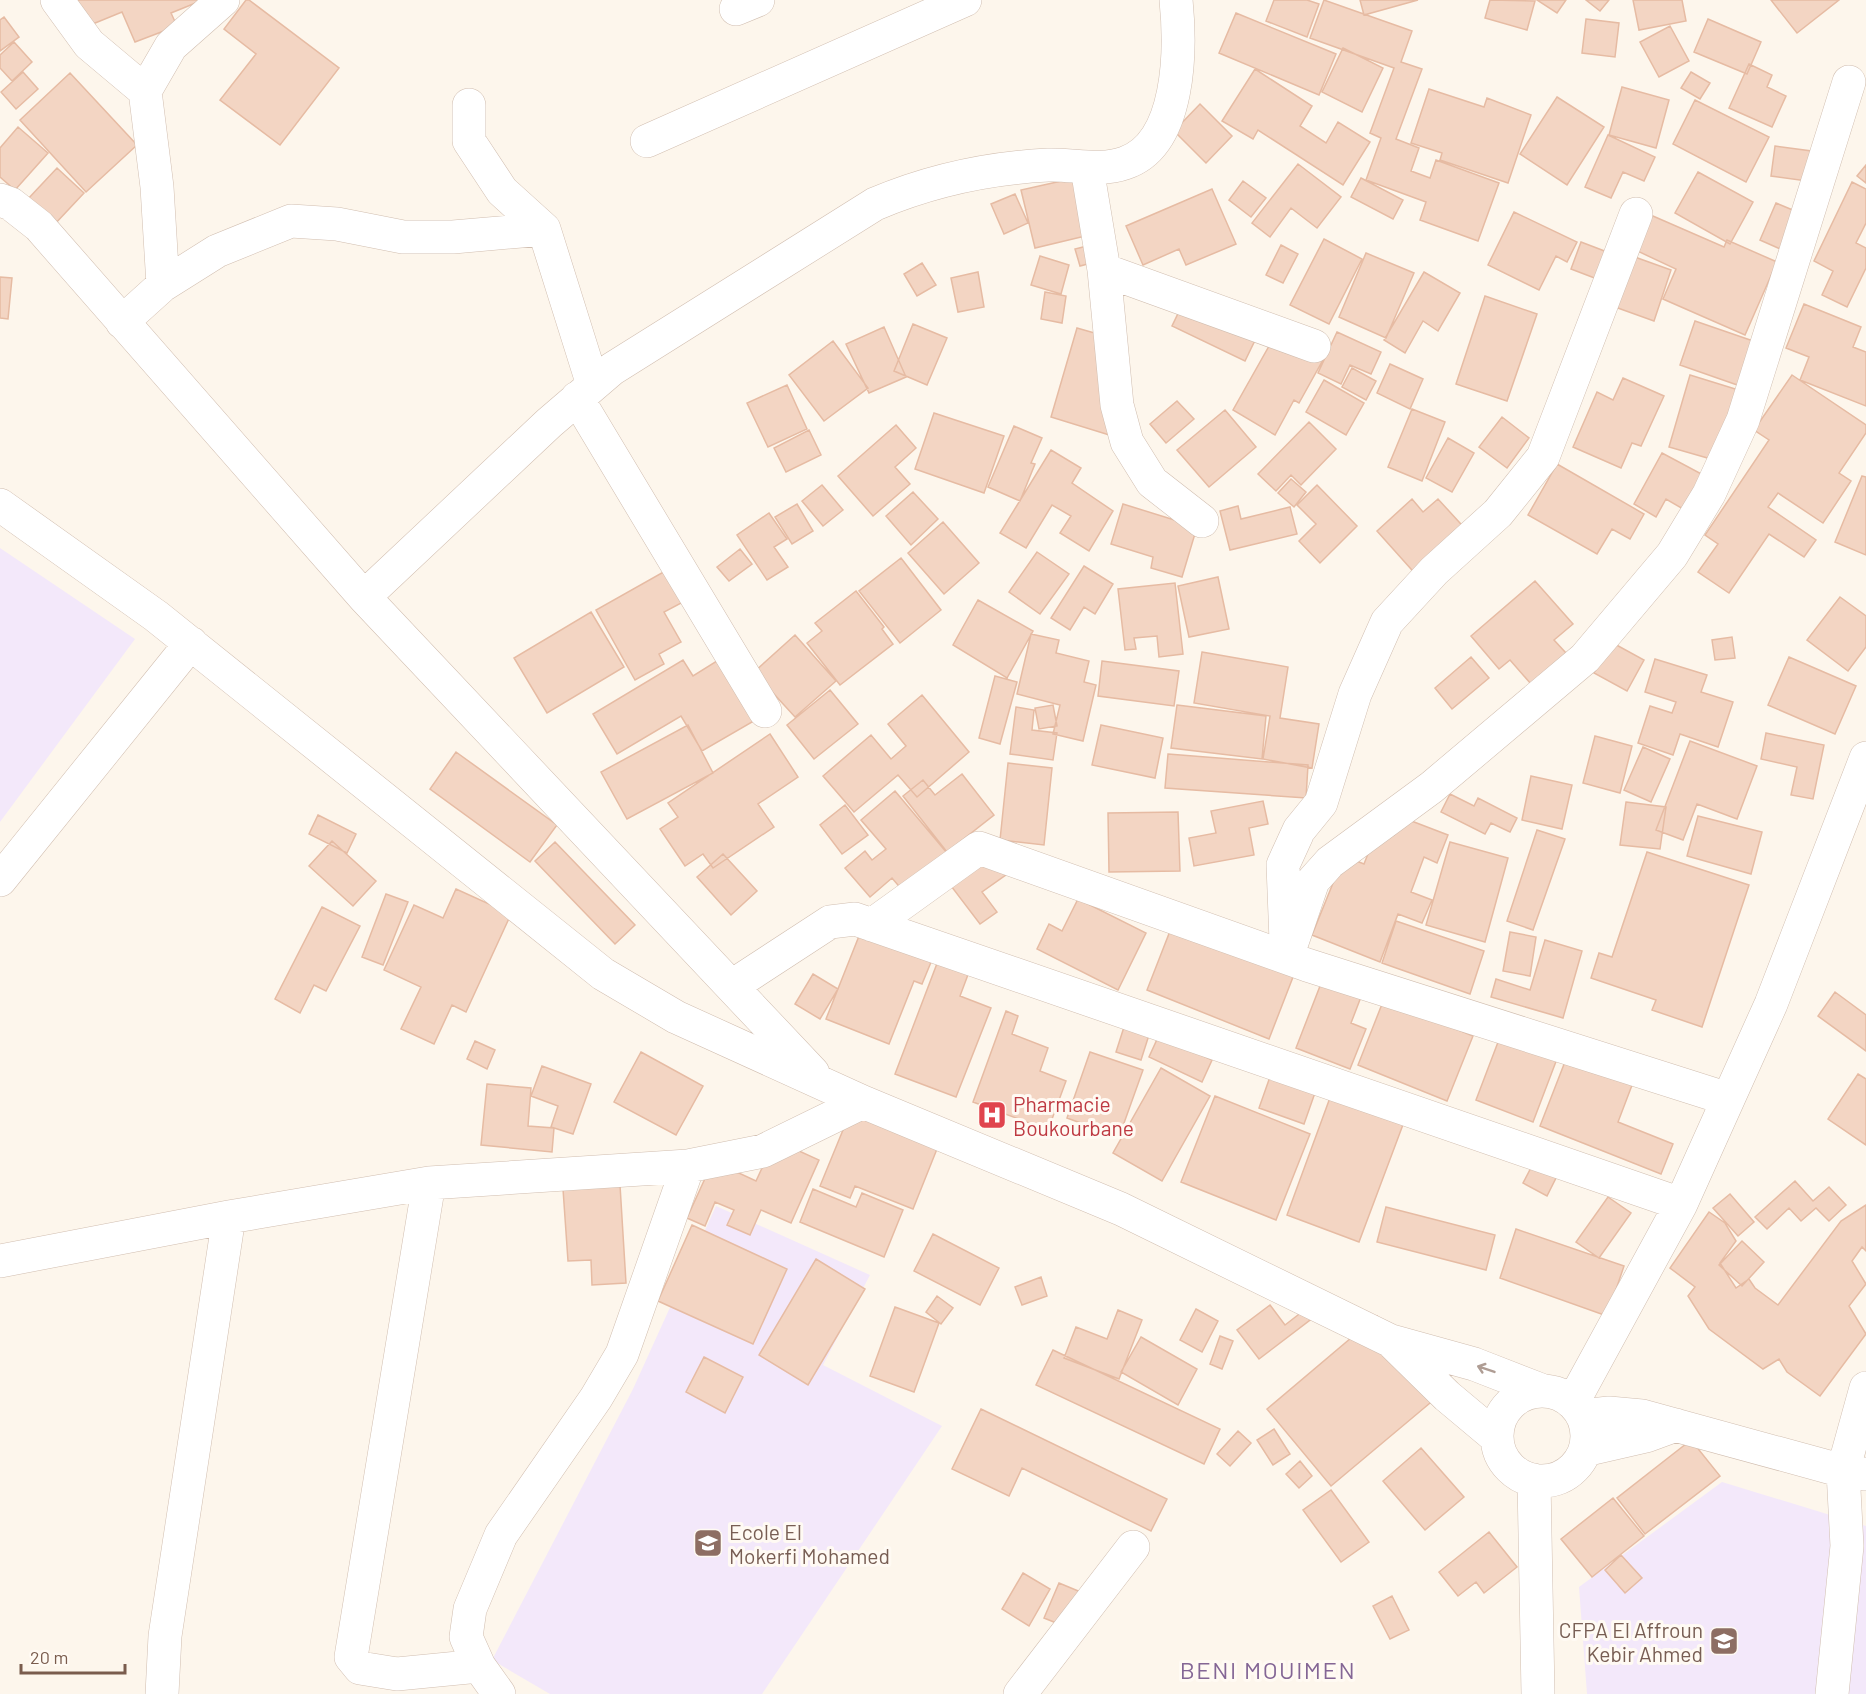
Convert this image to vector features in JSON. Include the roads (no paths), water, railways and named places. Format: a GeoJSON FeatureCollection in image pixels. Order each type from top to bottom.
{"type":"FeatureCollection","features":[{"type":"Feature","properties":{"kind":"street"},"geometry":{"type":"LineString","coordinates":[[57,0],[89,44],[145,91]]}},
{"type":"Feature","properties":{"kind":"street"},"geometry":{"type":"LineString","coordinates":[[163,285],[157,187],[145,91],[171,46],[223,0]]}},
{"type":"Feature","properties":{"kind":"street"},"geometry":{"type":"LineString","coordinates":[[647,141],[965,0]]}},
{"type":"Feature","properties":{"kind":"street"},"geometry":{"type":"LineString","coordinates":[[364,597],[585,392],[622,362],[875,204],[915,187],[981,173],[1049,165],[1087,168],[1126,163],[1149,150],[1164,129],[1177,68],[1176,0]]}},
{"type":"Feature","properties":{"kind":"street"},"geometry":{"type":"LineString","coordinates":[[1287,957],[1314,881],[1330,862],[1432,787],[1585,658],[1672,555],[1709,494],[1743,420],[1849,82]]}},
{"type":"Feature","properties":{"kind":"street"},"geometry":{"type":"LineString","coordinates":[[469,105],[469,141],[502,191],[544,229],[585,392],[765,711]]}},
{"type":"Feature","properties":{"kind":"street"},"geometry":{"type":"LineString","coordinates":[[1087,168],[1104,270],[1117,405],[1127,442],[1152,482],[1202,521]]}},
{"type":"Feature","properties":{"kind":"street"},"geometry":{"type":"LineString","coordinates":[[0,200],[10,204],[39,226],[364,597],[823,1084]]}},
{"type":"Feature","properties":{"kind":"street"},"geometry":{"type":"LineString","coordinates":[[1287,957],[1283,866],[1299,830],[1321,803],[1356,694],[1387,622],[1434,571],[1498,513],[1543,457],[1636,214]]}},
{"type":"Feature","properties":{"kind":"street"},"geometry":{"type":"LineString","coordinates":[[122,322],[163,285],[217,251],[291,221],[337,224],[404,237],[453,237],[544,229]]}},
{"type":"Feature","properties":{"kind":"street"},"geometry":{"type":"LineString","coordinates":[[1104,270],[1314,346]]}},
{"type":"Feature","properties":{"kind":"street"},"geometry":{"type":"LineString","coordinates":[[0,505],[91,567],[191,644],[603,974],[676,1017],[863,1102],[1121,1209],[1391,1341],[1474,1364],[1541,1390],[1558,1393],[1578,1409],[1587,1433],[1585,1450],[1577,1464],[1565,1474],[1550,1480],[1534,1480],[1515,1472],[1502,1457],[1496,1437],[1500,1419],[1509,1404],[1523,1394],[1541,1390]]}},
{"type":"Feature","properties":{"kind":"street"},"geometry":{"type":"LineString","coordinates":[[0,880],[191,644]]}},
{"type":"Feature","properties":{"kind":"street"},"geometry":{"type":"LineString","coordinates":[[1578,1409],[1681,1204],[1771,1004],[1866,758]]}},
{"type":"Feature","properties":{"kind":"street"},"geometry":{"type":"LineString","coordinates":[[872,925],[979,848],[1287,957],[1728,1099]]}},
{"type":"Feature","properties":{"kind":"street"},"geometry":{"type":"LineString","coordinates":[[732,986],[830,921],[855,919],[1681,1204]]}},
{"type":"Feature","properties":{"kind":"street"},"geometry":{"type":"LineString","coordinates":[[0,1261],[230,1217],[429,1183],[688,1166],[763,1151],[863,1102]]}},
{"type":"Feature","properties":{"kind":"street"},"geometry":{"type":"LineString","coordinates":[[499,1694],[479,1666],[466,1637],[470,1609],[501,1535],[596,1398],[622,1354],[688,1166]]}},
{"type":"Feature","properties":{"kind":"street"},"geometry":{"type":"LineString","coordinates":[[429,1183],[351,1657],[360,1668],[397,1674],[479,1666]]}},
{"type":"Feature","properties":{"kind":"street"},"geometry":{"type":"LineString","coordinates":[[162,1694],[165,1636],[230,1217]]}},
{"type":"Feature","properties":{"kind":"street"},"geometry":{"type":"LineString","coordinates":[[1391,1341],[1447,1396],[1496,1437]]}},
{"type":"Feature","properties":{"kind":"street"},"geometry":{"type":"LineString","coordinates":[[1832,1694],[1854,1473],[1866,1388]]}},
{"type":"Feature","properties":{"kind":"street"},"geometry":{"type":"LineString","coordinates":[[1578,1409],[1677,1424],[1854,1473]]}},
{"type":"Feature","properties":{"kind":"street"},"geometry":{"type":"LineString","coordinates":[[1585,1450],[1646,1436],[1677,1424]]}},
{"type":"Feature","properties":{"kind":"street"},"geometry":{"type":"LineString","coordinates":[[1534,1480],[1538,1694]]}},
{"type":"Feature","properties":{"kind":"street"},"geometry":{"type":"LineString","coordinates":[[1020,1694],[1133,1547]]}},
{"type":"Feature","properties":{"kind":"place","name":"Pharmacie Boukourbane"},"geometry":{"type":"Point","coordinates":[992,1115]}},
{"type":"Feature","properties":{"kind":"place","name":"Ecole El Mokerfi Mohamed"},"geometry":{"type":"Point","coordinates":[708,1543]}},
{"type":"Feature","properties":{"kind":"place","name":"CFPA El Affroun Kebir Ahmed"},"geometry":{"type":"Point","coordinates":[1724,1641]}},
{"type":"Feature","properties":{"kind":"district","name":"BENI MOUIMEN"},"geometry":{"type":"Point","coordinates":[1268,1669]}}]}
